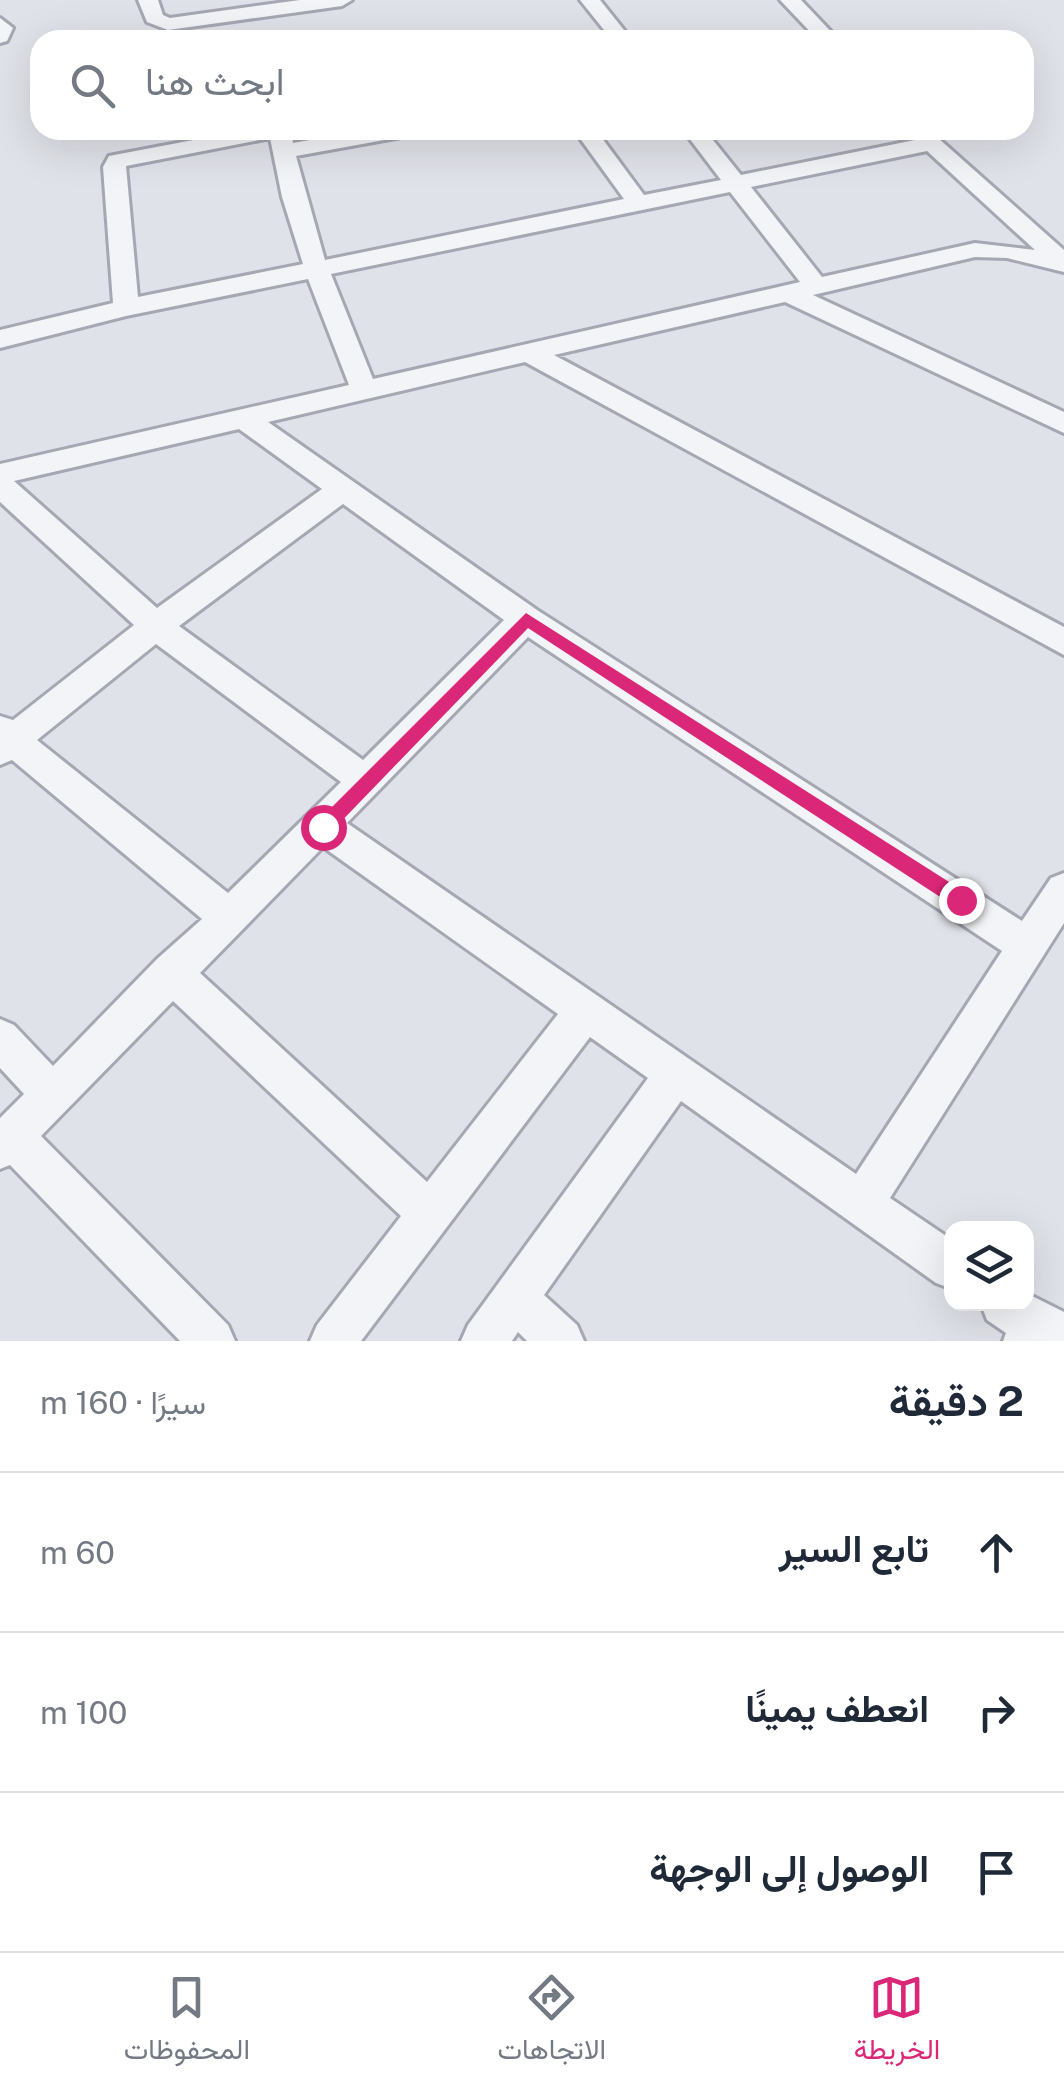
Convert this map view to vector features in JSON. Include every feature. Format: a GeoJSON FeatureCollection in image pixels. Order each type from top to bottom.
{"type":"FeatureCollection","features":[{"type":"Feature","properties":{"kind":"street"},"geometry":{"type":"LineString","coordinates":[[148,0],[158,23],[241,7],[342,0]]}},
{"type":"Feature","properties":{"kind":"street"},"geometry":{"type":"LineString","coordinates":[[590,0],[614,30]]}},
{"type":"Feature","properties":{"kind":"street"},"geometry":{"type":"LineString","coordinates":[[790,0],[818,30]]}},
{"type":"Feature","properties":{"kind":"street"},"geometry":{"type":"LineString","coordinates":[[0,24],[0,36]]}},
{"type":"Feature","properties":{"kind":"street"},"geometry":{"type":"LineString","coordinates":[[126,308],[114,168],[118,162],[267,140]]}},
{"type":"Feature","properties":{"kind":"street"},"geometry":{"type":"LineString","coordinates":[[282,140],[317,270],[364,389]]}},
{"type":"Feature","properties":{"kind":"street"},"geometry":{"type":"LineString","coordinates":[[593,140],[638,204]]}},
{"type":"Feature","properties":{"kind":"street"},"geometry":{"type":"LineString","coordinates":[[702,140],[817,288]]}},
{"type":"Feature","properties":{"kind":"street"},"geometry":{"type":"LineString","coordinates":[[0,339],[126,308],[737,184],[910,140]]}},
{"type":"Feature","properties":{"kind":"street"},"geometry":{"type":"LineString","coordinates":[[925,140],[1064,264]]}},
{"type":"Feature","properties":{"kind":"street"},"geometry":{"type":"LineString","coordinates":[[0,474],[975,250],[1007,251],[1064,264]]}},
{"type":"Feature","properties":{"kind":"street"},"geometry":{"type":"LineString","coordinates":[[789,294],[1064,423]]}},
{"type":"Feature","properties":{"kind":"street"},"geometry":{"type":"LineString","coordinates":[[529,353],[1064,642]]}},
{"type":"Feature","properties":{"kind":"street"},"geometry":{"type":"LineString","coordinates":[[244,419],[526,620],[1029,947]]}},
{"type":"Feature","properties":{"kind":"street"},"geometry":{"type":"LineString","coordinates":[[0,485],[156,626],[368,782]]}},
{"type":"Feature","properties":{"kind":"street"},"geometry":{"type":"LineString","coordinates":[[227,916],[4,740],[343,489]]}},
{"type":"Feature","properties":{"kind":"street"},"geometry":{"type":"LineString","coordinates":[[212,1341],[5,1142],[526,620]]}},
{"type":"Feature","properties":{"kind":"street"},"geometry":{"type":"LineString","coordinates":[[323,827],[944,1261]]}},
{"type":"Feature","properties":{"kind":"street"},"geometry":{"type":"LineString","coordinates":[[861,1204],[1064,890]]}},
{"type":"Feature","properties":{"kind":"street"},"geometry":{"type":"LineString","coordinates":[[171,972],[430,1214]]}},
{"type":"Feature","properties":{"kind":"street"},"geometry":{"type":"LineString","coordinates":[[333,1341],[585,1010]]}},
{"type":"Feature","properties":{"kind":"street"},"geometry":{"type":"LineString","coordinates":[[0,1039],[51,1093]]}},
{"type":"Feature","properties":{"kind":"street"},"geometry":{"type":"LineString","coordinates":[[484,1341],[676,1074]]}},
{"type":"Feature","properties":{"kind":"street"},"geometry":{"type":"LineString","coordinates":[[515,1299],[561,1341]]}},
{"type":"Feature","properties":{"kind":"route"},"geometry":{"type":"LineString","coordinates":[[323,827],[526,620],[961,900]]}}]}
